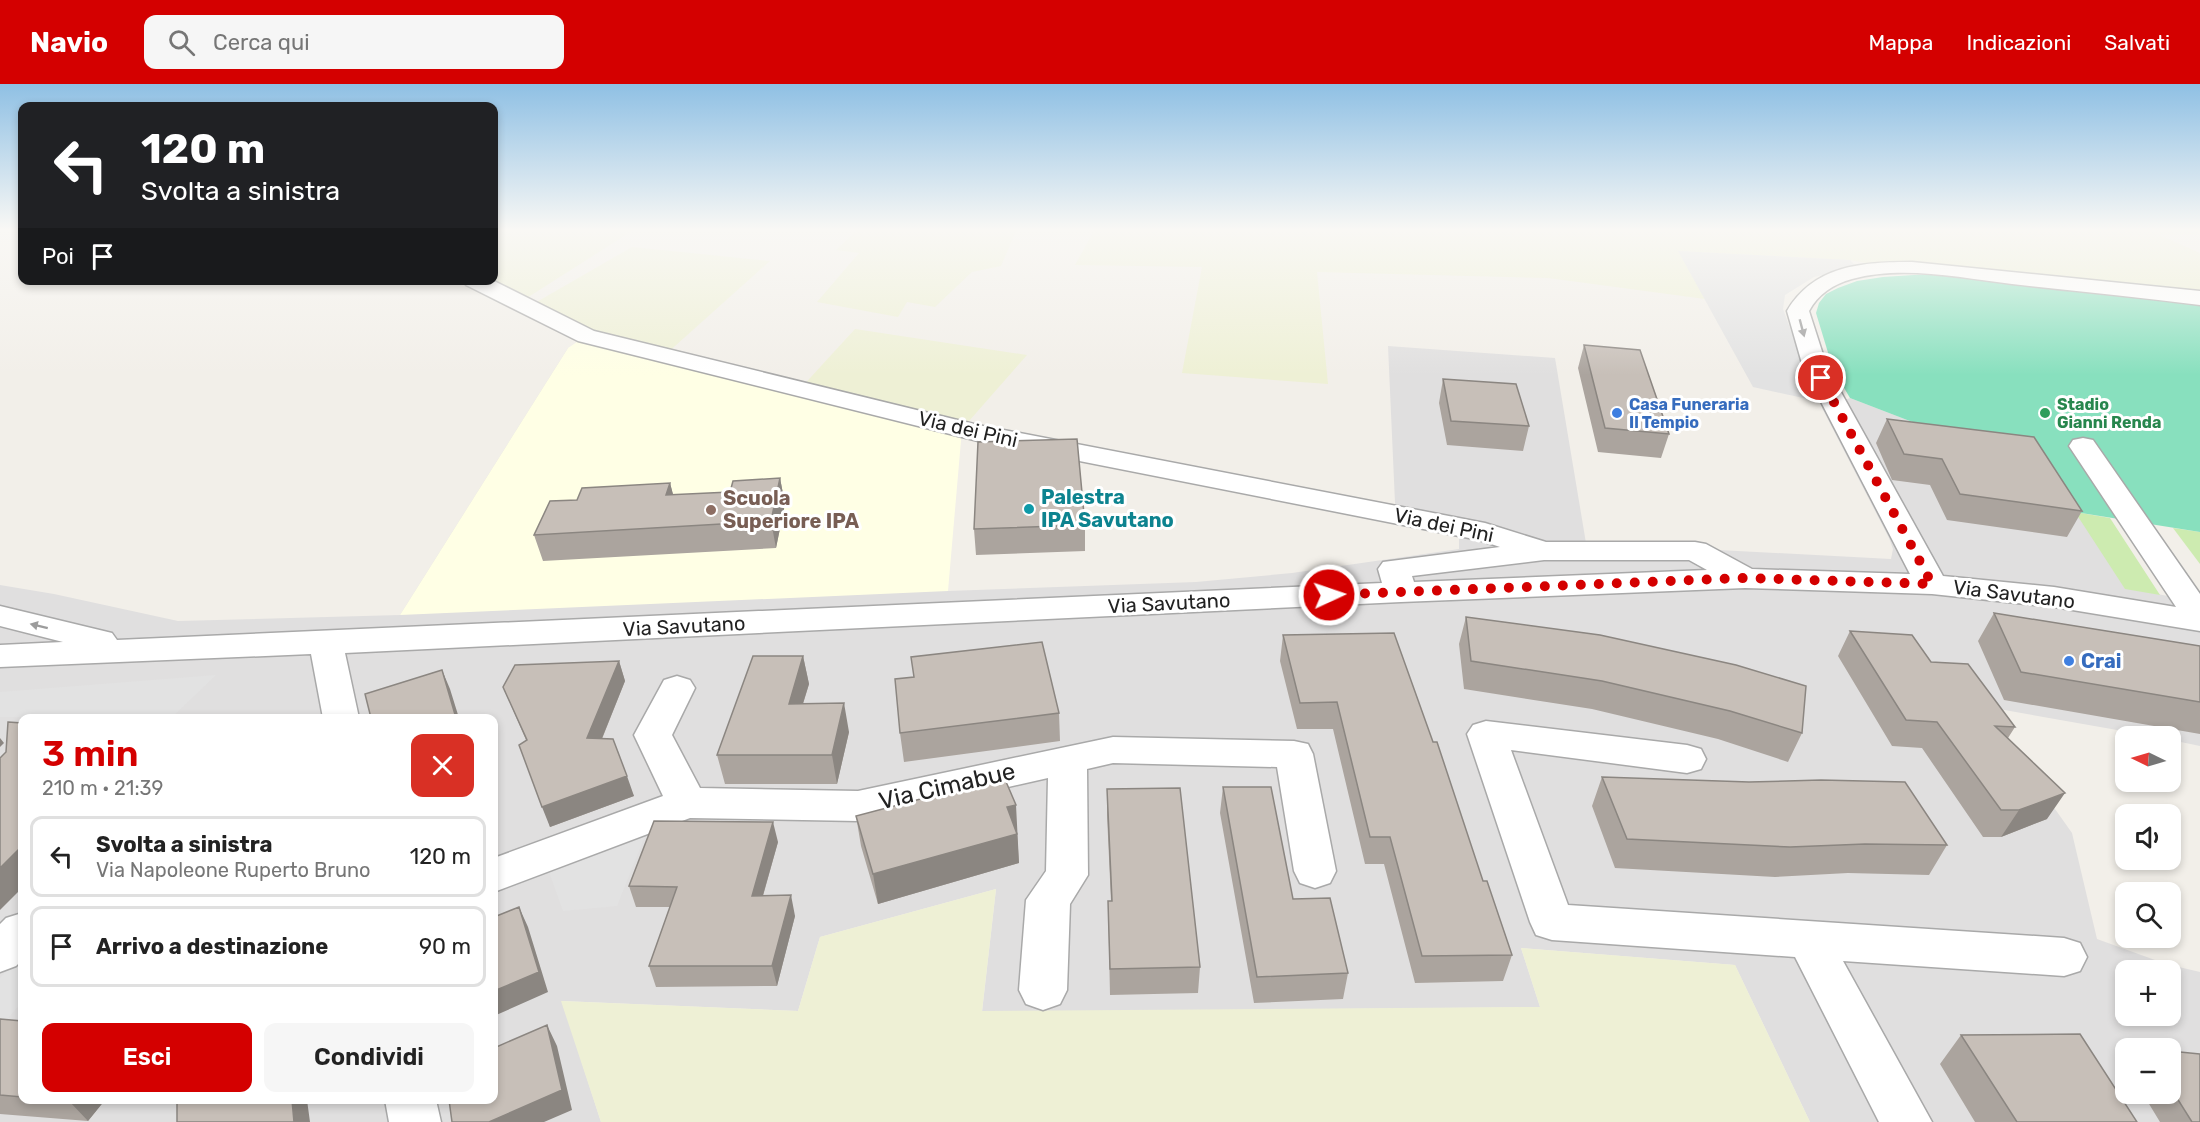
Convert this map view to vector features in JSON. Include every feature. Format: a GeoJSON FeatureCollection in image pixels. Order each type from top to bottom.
{"type":"FeatureCollection","features":[{"type":"Feature","properties":{"kind":"street"},"geometry":{"type":"LineString","coordinates":[[1839,277],[1824,283],[1804,298],[1798,311],[1815,367],[1932,584]]}},
{"type":"Feature","properties":{"kind":"street"},"geometry":{"type":"LineString","coordinates":[[2013,277],[2200,298]]}},
{"type":"Feature","properties":{"kind":"street","name":"Via dei Pini"},"geometry":{"type":"LineString","coordinates":[[484,285],[586,336],[978,433],[1485,532],[1544,551]]}},
{"type":"Feature","properties":{"kind":"street"},"geometry":{"type":"LineString","coordinates":[[2083,446],[2200,620]]}},
{"type":"Feature","properties":{"kind":"street"},"geometry":{"type":"LineString","coordinates":[[1401,592],[1394,568],[1544,551],[1695,551],[1745,578]]}},
{"type":"Feature","properties":{"kind":"street","name":"Via Savutano"},"geometry":{"type":"LineString","coordinates":[[0,656],[1745,578],[1932,584],[2054,597],[2200,620]]}},
{"type":"Feature","properties":{"kind":"street"},"geometry":{"type":"LineString","coordinates":[[0,616],[137,651]]}},
{"type":"Feature","properties":{"kind":"street"},"geometry":{"type":"LineString","coordinates":[[326,643],[340,714]]}},
{"type":"Feature","properties":{"kind":"street"},"geometry":{"type":"LineString","coordinates":[[677,688],[653,735],[687,803]]}},
{"type":"Feature","properties":{"kind":"street"},"geometry":{"type":"LineString","coordinates":[[1687,759],[1486,734],[1552,922],[2064,957]]}},
{"type":"Feature","properties":{"kind":"street","name":"Via Cimabue"},"geometry":{"type":"LineString","coordinates":[[498,874],[687,803],[858,806],[1113,750],[1294,754],[1315,871]]}},
{"type":"Feature","properties":{"kind":"street"},"geometry":{"type":"LineString","coordinates":[[1043,990],[1048,900],[1067,875],[1068,759]]}},
{"type":"Feature","properties":{"kind":"street"},"geometry":{"type":"LineString","coordinates":[[1809,941],[1906,1122]]}},
{"type":"Feature","properties":{"kind":"street"},"geometry":{"type":"LineString","coordinates":[[412,1104],[415,1122]]}},
{"type":"Feature","properties":{"kind":"shaded area"},"geometry":{"type":"Polygon","coordinates":[[[498,277],[559,277],[519,303],[482,285],[498,285],[498,277]]]}},
{"type":"Feature","properties":{"kind":"shaded area"},"geometry":{"type":"Polygon","coordinates":[[[579,277],[752,277],[665,355],[586,336],[528,307],[579,277]]]}},
{"type":"Feature","properties":{"kind":"shaded area"},"geometry":{"type":"Polygon","coordinates":[[[838,277],[966,277],[935,307],[907,302],[898,317],[817,302],[838,277]]]}},
{"type":"Feature","properties":{"kind":"shaded area"},"geometry":{"type":"Polygon","coordinates":[[[1200,277],[1318,277],[1328,384],[1182,373],[1200,277]]]}},
{"type":"Feature","properties":{"kind":"shaded area"},"geometry":{"type":"Polygon","coordinates":[[[1526,277],[1693,277],[1705,299],[1548,278],[1526,277]]]}},
{"type":"Feature","properties":{"kind":"shaded area"},"geometry":{"type":"Polygon","coordinates":[[[1693,277],[1813,277],[1785,295],[1783,309],[1817,401],[1753,387],[1693,277]]]}},
{"type":"Feature","properties":{"kind":"shaded area"},"geometry":{"type":"Polygon","coordinates":[[[1985,277],[2200,277],[2200,298],[1985,277]]]}},
{"type":"Feature","properties":{"kind":"shaded area"},"geometry":{"type":"Polygon","coordinates":[[[855,329],[1027,355],[962,429],[800,389],[855,329]]]}},
{"type":"Feature","properties":{"kind":"shaded area","name":"Scuola Superiore IPA"},"geometry":{"type":"Polygon","coordinates":[[[586,336],[962,429],[948,591],[400,615],[568,348],[586,336]]]}},
{"type":"Feature","properties":{"kind":"shaded area"},"geometry":{"type":"Polygon","coordinates":[[[1388,346],[1555,358],[1586,543],[1891,559],[1893,549],[1889,538],[1822,408],[1850,398],[1928,428],[2030,441],[2125,588],[2200,602],[2200,746],[2181,742],[2181,726],[2115,726],[2115,730],[1982,706],[2072,833],[2097,939],[2115,946],[2115,948],[2122,948],[2155,960],[2115,960],[2115,1026],[2181,1026],[2181,968],[2200,972],[2200,1122],[1810,1122],[1735,965],[1521,948],[1540,1007],[982,1012],[996,889],[820,937],[798,1011],[562,1001],[601,1122],[0,1122],[0,585],[54,594],[178,621],[400,615],[568,348],[948,591],[1196,582],[1292,573],[1459,549],[1459,537],[1396,525],[1388,346]]]}},
{"type":"Feature","properties":{"kind":"shaded area"},"geometry":{"type":"Polygon","coordinates":[[[216,675],[175,714],[18,714],[18,717],[0,717],[0,692],[216,675]]]}},
{"type":"Feature","properties":{"kind":"shaded area"},"geometry":{"type":"Polygon","coordinates":[[[648,828],[617,906],[563,911],[548,869],[648,828]]]}},
{"type":"Feature","properties":{"kind":"shaded area"},"geometry":{"type":"Polygon","coordinates":[[[996,889],[982,1011],[1540,1007],[1521,948],[1735,965],[1810,1122],[601,1122],[561,1001],[798,1011],[820,937],[996,889]]]}},
{"type":"Feature","properties":{"kind":"shaded area"},"geometry":{"type":"Polygon","coordinates":[[[18,958],[18,1007],[0,1027],[0,978],[18,958]]]}},
{"type":"Feature","properties":{"kind":"green space","name":"Stadio Gianni Renda"},"geometry":{"type":"Polygon","coordinates":[[[1880,277],[1961,277],[2200,303],[2200,532],[2075,512],[1928,428],[1850,398],[1833,369],[1816,313],[1819,303],[1826,294],[1857,281],[1880,277]]]}},
{"type":"Feature","properties":{"kind":"green space"},"geometry":{"type":"Polygon","coordinates":[[[2075,512],[2110,518],[2160,595],[2125,589],[2075,512]]]}},
{"type":"Feature","properties":{"kind":"green space"},"geometry":{"type":"Polygon","coordinates":[[[2173,528],[2200,532],[2200,564],[2173,528]]]}},
{"type":"Feature","properties":{"kind":"building"},"geometry":{"type":"Polygon","coordinates":[[[1584,345],[1640,350],[1669,434],[1605,428],[1584,345]]]}},
{"type":"Feature","properties":{"kind":"building"},"geometry":{"type":"Polygon","coordinates":[[[1443,379],[1516,384],[1529,426],[1451,421],[1443,379]]]}},
{"type":"Feature","properties":{"kind":"building"},"geometry":{"type":"Polygon","coordinates":[[[1887,419],[2034,437],[2082,511],[1960,494],[1942,459],[1904,454],[1887,419]]]}},
{"type":"Feature","properties":{"kind":"building","name":"Palestra IPA Savutano"},"geometry":{"type":"Polygon","coordinates":[[[1077,439],[1085,525],[974,529],[978,442],[1077,439]]]}},
{"type":"Feature","properties":{"kind":"building"},"geometry":{"type":"Polygon","coordinates":[[[780,478],[771,521],[534,535],[550,501],[577,500],[582,488],[670,483],[666,495],[730,492],[733,481],[780,478]]]}},
{"type":"Feature","properties":{"kind":"building"},"geometry":{"type":"Polygon","coordinates":[[[1994,613],[2200,646],[2200,702],[2021,672],[1994,613]]]}},
{"type":"Feature","properties":{"kind":"building"},"geometry":{"type":"Polygon","coordinates":[[[1466,617],[1600,635],[1736,665],[1806,686],[1802,733],[1730,711],[1602,681],[1471,661],[1466,617]]]}},
{"type":"Feature","properties":{"kind":"building"},"geometry":{"type":"Polygon","coordinates":[[[1850,631],[1912,635],[1931,662],[1968,664],[2015,727],[1995,726],[2065,793],[2019,810],[2001,810],[1937,722],[1906,720],[1850,631]]]}},
{"type":"Feature","properties":{"kind":"building"},"geometry":{"type":"Polygon","coordinates":[[[1394,633],[1433,742],[1437,742],[1483,881],[1487,881],[1512,955],[1422,956],[1390,837],[1370,837],[1337,702],[1300,703],[1283,635],[1394,633]]]}},
{"type":"Feature","properties":{"kind":"building"},"geometry":{"type":"Polygon","coordinates":[[[1042,642],[1059,713],[900,733],[895,679],[914,677],[911,657],[1042,642]]]}},
{"type":"Feature","properties":{"kind":"building"},"geometry":{"type":"Polygon","coordinates":[[[753,656],[803,656],[789,704],[844,703],[832,755],[717,755],[753,656]]]}},
{"type":"Feature","properties":{"kind":"building"},"geometry":{"type":"Polygon","coordinates":[[[619,661],[587,738],[613,739],[627,776],[542,807],[519,745],[527,740],[503,687],[515,665],[619,661]]]}},
{"type":"Feature","properties":{"kind":"building"},"geometry":{"type":"Polygon","coordinates":[[[442,670],[455,714],[370,714],[365,694],[442,670]]]}},
{"type":"Feature","properties":{"kind":"building"},"geometry":{"type":"Polygon","coordinates":[[[8,722],[18,723],[18,850],[0,868],[0,758],[6,752],[8,722]]]}},
{"type":"Feature","properties":{"kind":"building"},"geometry":{"type":"Polygon","coordinates":[[[1004,777],[1016,805],[1007,807],[1017,834],[873,874],[856,816],[1004,777]]]}},
{"type":"Feature","properties":{"kind":"building"},"geometry":{"type":"Polygon","coordinates":[[[1602,777],[1749,782],[1821,780],[1905,782],[1947,845],[1865,844],[1790,847],[1627,839],[1602,777]]]}},
{"type":"Feature","properties":{"kind":"building"},"geometry":{"type":"Polygon","coordinates":[[[1223,787],[1271,787],[1293,899],[1330,898],[1348,973],[1257,977],[1223,787]]]}},
{"type":"Feature","properties":{"kind":"building"},"geometry":{"type":"Polygon","coordinates":[[[1180,788],[1200,967],[1110,969],[1108,901],[1112,901],[1107,789],[1180,788]]]}},
{"type":"Feature","properties":{"kind":"building"},"geometry":{"type":"Polygon","coordinates":[[[654,821],[773,822],[752,896],[791,895],[772,966],[649,966],[677,887],[629,886],[654,821]]]}},
{"type":"Feature","properties":{"kind":"building"},"geometry":{"type":"Polygon","coordinates":[[[519,907],[539,972],[498,989],[498,915],[519,907]]]}},
{"type":"Feature","properties":{"kind":"building"},"geometry":{"type":"Polygon","coordinates":[[[0,1019],[18,1021],[18,1097],[0,1095],[0,1019]]]}},
{"type":"Feature","properties":{"kind":"building"},"geometry":{"type":"Polygon","coordinates":[[[547,1025],[562,1090],[489,1122],[452,1122],[450,1104],[498,1104],[498,1046],[547,1025]]]}},
{"type":"Feature","properties":{"kind":"building"},"geometry":{"type":"Polygon","coordinates":[[[2080,1034],[2115,1088],[2115,1104],[2125,1104],[2137,1122],[2017,1122],[1961,1035],[2080,1034]]]}},
{"type":"Feature","properties":{"kind":"building"},"geometry":{"type":"Polygon","coordinates":[[[2181,1052],[2200,1054],[2200,1122],[2192,1122],[2181,1104],[2181,1052]]]}},
{"type":"Feature","properties":{"kind":"building"},"geometry":{"type":"Polygon","coordinates":[[[177,1104],[292,1104],[294,1122],[177,1122],[177,1104]]]}},
{"type":"Feature","properties":{"kind":"place","name":"Casa Funeraria Il Tempio"},"geometry":{"type":"Point","coordinates":[1617,413]}},
{"type":"Feature","properties":{"kind":"place","name":"Stadio Gianni Renda"},"geometry":{"type":"Point","coordinates":[2045,413]}},
{"type":"Feature","properties":{"kind":"place","name":"Palestra IPA Savutano"},"geometry":{"type":"Point","coordinates":[1029,509]}},
{"type":"Feature","properties":{"kind":"place","name":"Scuola Superiore IPA"},"geometry":{"type":"Point","coordinates":[711,510]}},
{"type":"Feature","properties":{"kind":"place","name":"Crai"},"geometry":{"type":"Point","coordinates":[2069,661]}},
{"type":"Feature","properties":{"kind":"route"},"geometry":{"type":"LineString","coordinates":[[1329,595],[1745,578],[1932,584],[1821,378]]}}]}
